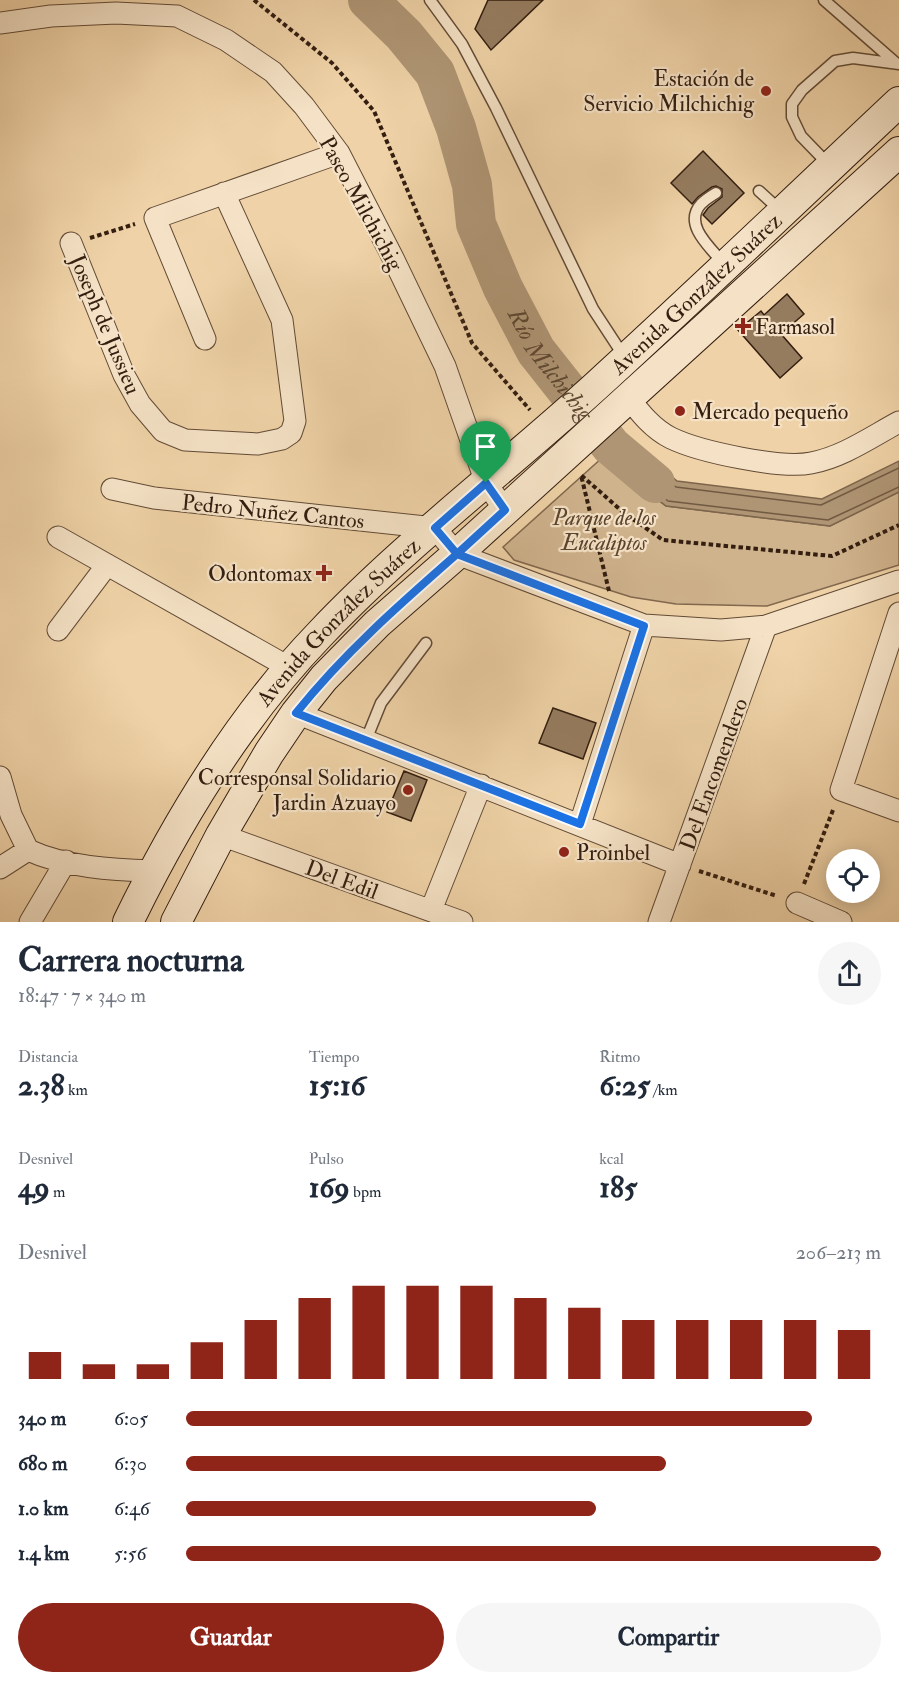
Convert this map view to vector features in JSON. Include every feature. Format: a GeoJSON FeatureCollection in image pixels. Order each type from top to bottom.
{"type":"FeatureCollection","features":[{"type":"Feature","properties":{"kind":"main road","name":"Avenida González Suárez"},"geometry":{"type":"LineString","coordinates":[[128,922],[153,871],[207,781],[250,716],[319,635],[373,581],[594,388],[899,102]]}},
{"type":"Feature","properties":{"kind":"main road","name":"Avenida González Suárez"},"geometry":{"type":"LineString","coordinates":[[176,922],[221,835],[268,753],[324,678],[377,624],[568,454],[899,152]]}},
{"type":"Feature","properties":{"kind":"main road"},"geometry":{"type":"LineString","coordinates":[[824,172],[826,179],[835,185],[841,194],[842,203]]}},
{"type":"Feature","properties":{"kind":"street","name":"Paseo Milchichig"},"geometry":{"type":"LineString","coordinates":[[0,23],[51,16],[116,13],[177,16],[226,40],[273,72],[304,106],[339,153],[393,258],[444,366],[486,483],[505,510]]}},
{"type":"Feature","properties":{"kind":"street"},"geometry":{"type":"LineString","coordinates":[[205,339],[156,218],[339,153]]}},
{"type":"Feature","properties":{"kind":"street","name":"Joseph de Jussieu"},"geometry":{"type":"LineString","coordinates":[[71,243],[124,375],[140,404],[163,431],[185,440],[258,444],[282,439],[291,433],[296,421],[282,320],[224,193]]}},
{"type":"Feature","properties":{"kind":"street"},"geometry":{"type":"LineString","coordinates":[[623,402],[670,438],[751,460],[792,465],[811,463],[836,456],[899,422]]}},
{"type":"Feature","properties":{"kind":"street","name":"Pedro Nuñez Cantos"},"geometry":{"type":"LineString","coordinates":[[112,489],[154,498],[435,528]]}},
{"type":"Feature","properties":{"kind":"street"},"geometry":{"type":"LineString","coordinates":[[435,528],[457,554],[644,626],[721,630],[766,626],[899,581]]}},
{"type":"Feature","properties":{"kind":"street"},"geometry":{"type":"LineString","coordinates":[[58,537],[290,668]]}},
{"type":"Feature","properties":{"kind":"street"},"geometry":{"type":"LineString","coordinates":[[58,630],[106,565]]}},
{"type":"Feature","properties":{"kind":"street"},"geometry":{"type":"LineString","coordinates":[[899,614],[841,790],[899,811]]}},
{"type":"Feature","properties":{"kind":"street"},"geometry":{"type":"LineString","coordinates":[[580,824],[644,626]]}},
{"type":"Feature","properties":{"kind":"street","name":"Del Encomendero"},"geometry":{"type":"LineString","coordinates":[[659,922],[766,626]]}},
{"type":"Feature","properties":{"kind":"street"},"geometry":{"type":"LineString","coordinates":[[296,713],[680,865]]}},
{"type":"Feature","properties":{"kind":"street"},"geometry":{"type":"LineString","coordinates":[[0,777],[11,814],[28,850],[66,861],[122,870],[153,871]]}},
{"type":"Feature","properties":{"kind":"street"},"geometry":{"type":"LineString","coordinates":[[430,910],[481,786]]}},
{"type":"Feature","properties":{"kind":"street","name":"Del Edil"},"geometry":{"type":"LineString","coordinates":[[221,835],[462,922]]}},
{"type":"Feature","properties":{"kind":"street"},"geometry":{"type":"LineString","coordinates":[[0,868],[28,850]]}},
{"type":"Feature","properties":{"kind":"street"},"geometry":{"type":"LineString","coordinates":[[30,922],[66,861]]}},
{"type":"Feature","properties":{"kind":"street"},"geometry":{"type":"LineString","coordinates":[[797,903],[841,922]]}},
{"type":"Feature","properties":{"kind":"lane"},"geometry":{"type":"LineString","coordinates":[[430,0],[462,44],[593,309],[625,359]]}},
{"type":"Feature","properties":{"kind":"lane"},"geometry":{"type":"LineString","coordinates":[[824,0],[898,63]]}},
{"type":"Feature","properties":{"kind":"lane"},"geometry":{"type":"LineString","coordinates":[[824,172],[792,117],[792,104],[802,90],[835,61],[853,58],[898,63]]}},
{"type":"Feature","properties":{"kind":"lane"},"geometry":{"type":"LineString","coordinates":[[759,191],[782,212]]}},
{"type":"Feature","properties":{"kind":"lane"},"geometry":{"type":"LineString","coordinates":[[716,193],[700,205],[694,217],[695,228],[726,266]]}},
{"type":"Feature","properties":{"kind":"lane"},"geometry":{"type":"LineString","coordinates":[[366,740],[381,703],[426,643]]}},
{"type":"Feature","properties":{"kind":"path"},"geometry":{"type":"LineString","coordinates":[[254,0],[332,63],[374,111],[472,343],[546,429]]}},
{"type":"Feature","properties":{"kind":"path"},"geometry":{"type":"LineString","coordinates":[[71,243],[156,218]]}},
{"type":"Feature","properties":{"kind":"path"},"geometry":{"type":"LineString","coordinates":[[615,615],[581,475],[624,513],[663,540],[832,555],[899,525]]}},
{"type":"Feature","properties":{"kind":"path"},"geometry":{"type":"LineString","coordinates":[[680,865],[797,903],[841,790]]}},
{"type":"Feature","properties":{"kind":"green space","name":"Parque de los Eucaliptos"},"geometry":{"type":"Polygon","coordinates":[[[603,457],[666,506],[830,526],[899,492],[899,565],[767,606],[676,604],[631,597],[514,560],[503,547],[603,457]]]}},
{"type":"Feature","properties":{"kind":"water"},"geometry":{"type":"Polygon","coordinates":[[[623,435],[677,481],[822,499],[899,461],[899,492],[830,526],[666,506],[603,457],[623,435]]]}},
{"type":"Feature","properties":{"kind":"building"},"geometry":{"type":"Polygon","coordinates":[[[488,0],[543,0],[491,50],[475,29],[488,0]]]}},
{"type":"Feature","properties":{"kind":"building"},"geometry":{"type":"Polygon","coordinates":[[[703,151],[744,193],[712,224],[703,215],[722,197],[722,189],[712,187],[692,204],[671,183],[703,151]]]}},
{"type":"Feature","properties":{"kind":"building"},"geometry":{"type":"Polygon","coordinates":[[[787,294],[804,314],[781,334],[802,358],[780,378],[738,330],[761,311],[764,315],[787,294]]]}},
{"type":"Feature","properties":{"kind":"building"},"geometry":{"type":"Polygon","coordinates":[[[553,708],[596,723],[583,759],[539,743],[553,708]]]}},
{"type":"Feature","properties":{"kind":"building"},"geometry":{"type":"Polygon","coordinates":[[[404,771],[427,780],[411,821],[387,812],[404,771]]]}},
{"type":"Feature","properties":{"kind":"waterway","name":"Río Milchichig"},"geometry":{"type":"LineString","coordinates":[[368,0],[404,35],[435,73],[456,128],[472,185],[476,224],[503,288],[536,351],[611,446],[655,483]]}},
{"type":"Feature","properties":{"kind":"place","name":"Estación de Servicio Milchichig"},"geometry":{"type":"Point","coordinates":[766,91]}},
{"type":"Feature","properties":{"kind":"place","name":"Farmasol"},"geometry":{"type":"Point","coordinates":[743,326]}},
{"type":"Feature","properties":{"kind":"place","name":"Mercado pequeño"},"geometry":{"type":"Point","coordinates":[680,411]}},
{"type":"Feature","properties":{"kind":"place","name":"Odontomax"},"geometry":{"type":"Point","coordinates":[324,573]}},
{"type":"Feature","properties":{"kind":"place","name":"Corresponsal Solidario Jardin Azuayo"},"geometry":{"type":"Point","coordinates":[408,790]}},
{"type":"Feature","properties":{"kind":"place","name":"Proinbel"},"geometry":{"type":"Point","coordinates":[564,852]}},
{"type":"Feature","properties":{"kind":"route"},"geometry":{"type":"LineString","coordinates":[[486,483],[435,528],[457,554],[377,624],[324,678],[296,713],[580,824],[644,626],[457,554],[505,510],[486,483]]}}]}
